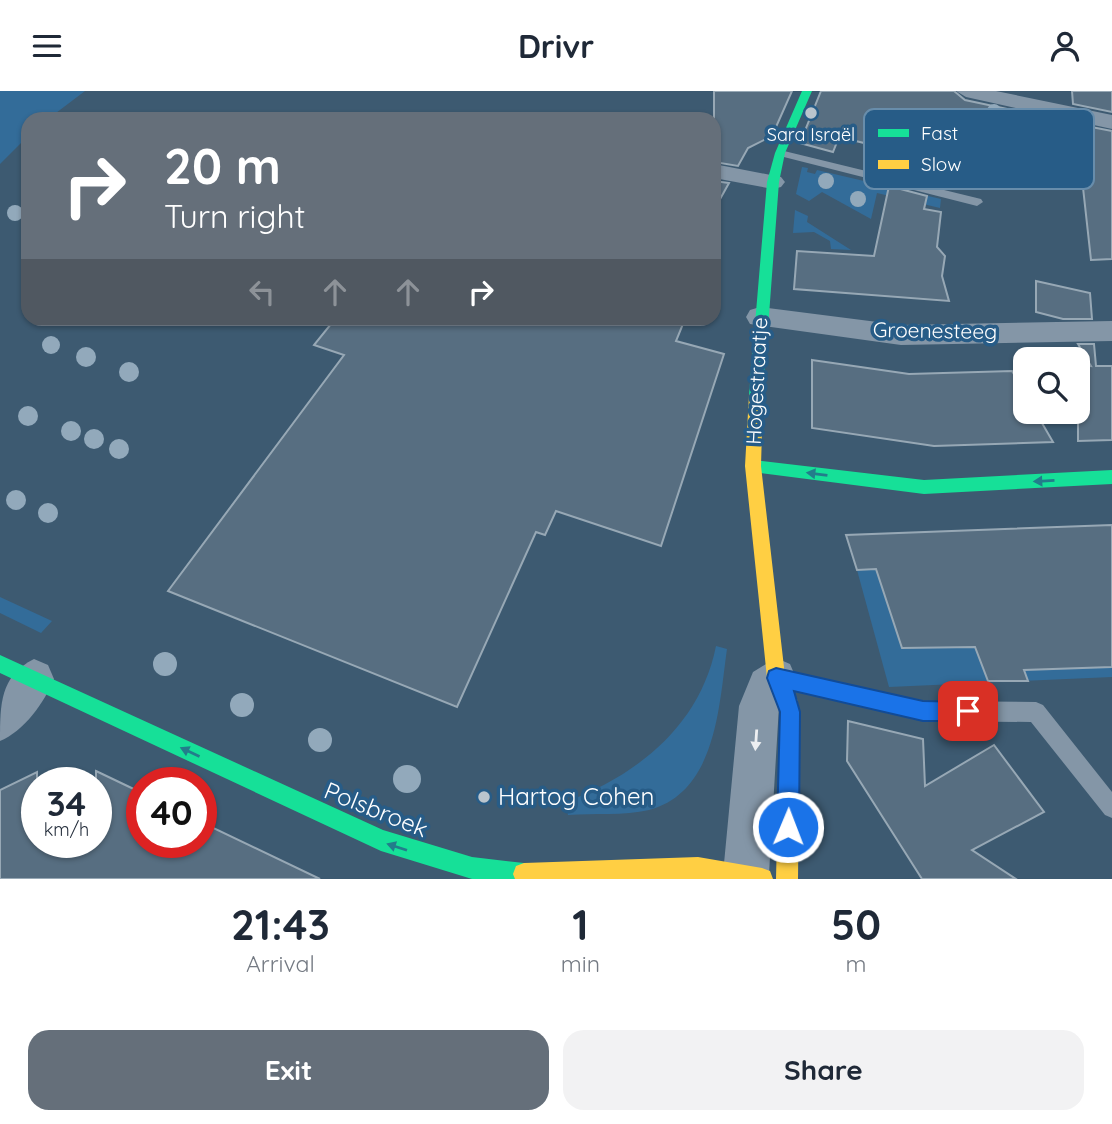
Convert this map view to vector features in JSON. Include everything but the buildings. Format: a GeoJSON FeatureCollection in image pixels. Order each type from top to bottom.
{"type":"FeatureCollection","features":[{"type":"Feature","properties":{"kind":"street","name":"Hogestraatje"},"geometry":{"type":"LineString","coordinates":[[787,879],[790,712],[788,699],[776,678],[753,466],[760,317],[773,182],[780,153],[807,91]]}},
{"type":"Feature","properties":{"kind":"street"},"geometry":{"type":"LineString","coordinates":[[966,91],[1024,97],[1065,109]]}},
{"type":"Feature","properties":{"kind":"street"},"geometry":{"type":"LineString","coordinates":[[1094,118],[1112,123]]}},
{"type":"Feature","properties":{"kind":"street"},"geometry":{"type":"LineString","coordinates":[[721,172],[773,182]]}},
{"type":"Feature","properties":{"kind":"street","name":"Groenesteeg"},"geometry":{"type":"LineString","coordinates":[[760,317],[901,335],[1112,331]]}},
{"type":"Feature","properties":{"kind":"street"},"geometry":{"type":"LineString","coordinates":[[753,466],[924,487],[1112,477]]}},
{"type":"Feature","properties":{"kind":"street"},"geometry":{"type":"LineString","coordinates":[[0,721],[17,671]]}},
{"type":"Feature","properties":{"kind":"street","name":"Polsbroek"},"geometry":{"type":"LineString","coordinates":[[17,671],[391,846],[504,875],[561,877],[684,870],[754,877]]}},
{"type":"Feature","properties":{"kind":"street"},"geometry":{"type":"LineString","coordinates":[[754,877],[759,706],[767,686],[776,678]]}},
{"type":"Feature","properties":{"kind":"lane"},"geometry":{"type":"LineString","coordinates":[[780,153],[864,174]]}},
{"type":"Feature","properties":{"kind":"lane"},"geometry":{"type":"LineString","coordinates":[[924,189],[976,202]]}},
{"type":"Feature","properties":{"kind":"lane"},"geometry":{"type":"LineString","coordinates":[[776,678],[923,711],[1036,712],[1112,808]]}},
{"type":"Feature","properties":{"kind":"shaded area"},"geometry":{"type":"Polygon","coordinates":[[[0,91],[85,91],[57,112],[21,112],[21,143],[0,164],[0,91]]]}},
{"type":"Feature","properties":{"kind":"shaded area"},"geometry":{"type":"Polygon","coordinates":[[[802,167],[815,174],[817,170],[864,181],[864,189],[898,189],[941,199],[940,208],[877,193],[871,219],[822,192],[809,201],[796,194],[802,167]]]}},
{"type":"Feature","properties":{"kind":"shaded area"},"geometry":{"type":"Polygon","coordinates":[[[795,210],[808,216],[807,222],[851,250],[831,249],[830,241],[814,232],[793,233],[795,210]]]}},
{"type":"Feature","properties":{"kind":"shaded area"},"geometry":{"type":"Polygon","coordinates":[[[1112,560],[1112,677],[889,687],[857,570],[1112,560]]]}},
{"type":"Feature","properties":{"kind":"shaded area"},"geometry":{"type":"Polygon","coordinates":[[[0,597],[52,621],[41,633],[0,613],[0,597]]]}},
{"type":"Feature","properties":{"kind":"shaded area"},"geometry":{"type":"Polygon","coordinates":[[[716,646],[727,649],[717,719],[701,766],[689,785],[672,800],[649,810],[619,814],[568,815],[566,802],[617,777],[662,744],[696,700],[708,675],[716,646]]]}},
{"type":"Feature","properties":{"kind":"traffic: fast"},"geometry":{"type":"LineString","coordinates":[[756,395],[773,182],[780,153],[807,91]]}},
{"type":"Feature","properties":{"kind":"traffic: fast"},"geometry":{"type":"LineString","coordinates":[[753,466],[924,487],[1112,477]]}},
{"type":"Feature","properties":{"kind":"traffic: fast"},"geometry":{"type":"LineString","coordinates":[[0,664],[381,840],[472,868],[524,874]]}},
{"type":"Feature","properties":{"kind":"traffic: slow"},"geometry":{"type":"LineString","coordinates":[[756,395],[753,466],[776,678],[788,699],[790,712],[787,879]]}},
{"type":"Feature","properties":{"kind":"traffic: slow"},"geometry":{"type":"LineString","coordinates":[[524,874],[698,868],[762,879]]}},
{"type":"Feature","properties":{"kind":"place","name":"Sara Israël"},"geometry":{"type":"Point","coordinates":[811,113]}},
{"type":"Feature","properties":{"kind":"place","name":"Hartog Cohen"},"geometry":{"type":"Point","coordinates":[484,797]}},
{"type":"Feature","properties":{"kind":"route"},"geometry":{"type":"LineString","coordinates":[[788,827],[790,712],[788,699],[776,678],[923,711],[968,711]]}}]}
